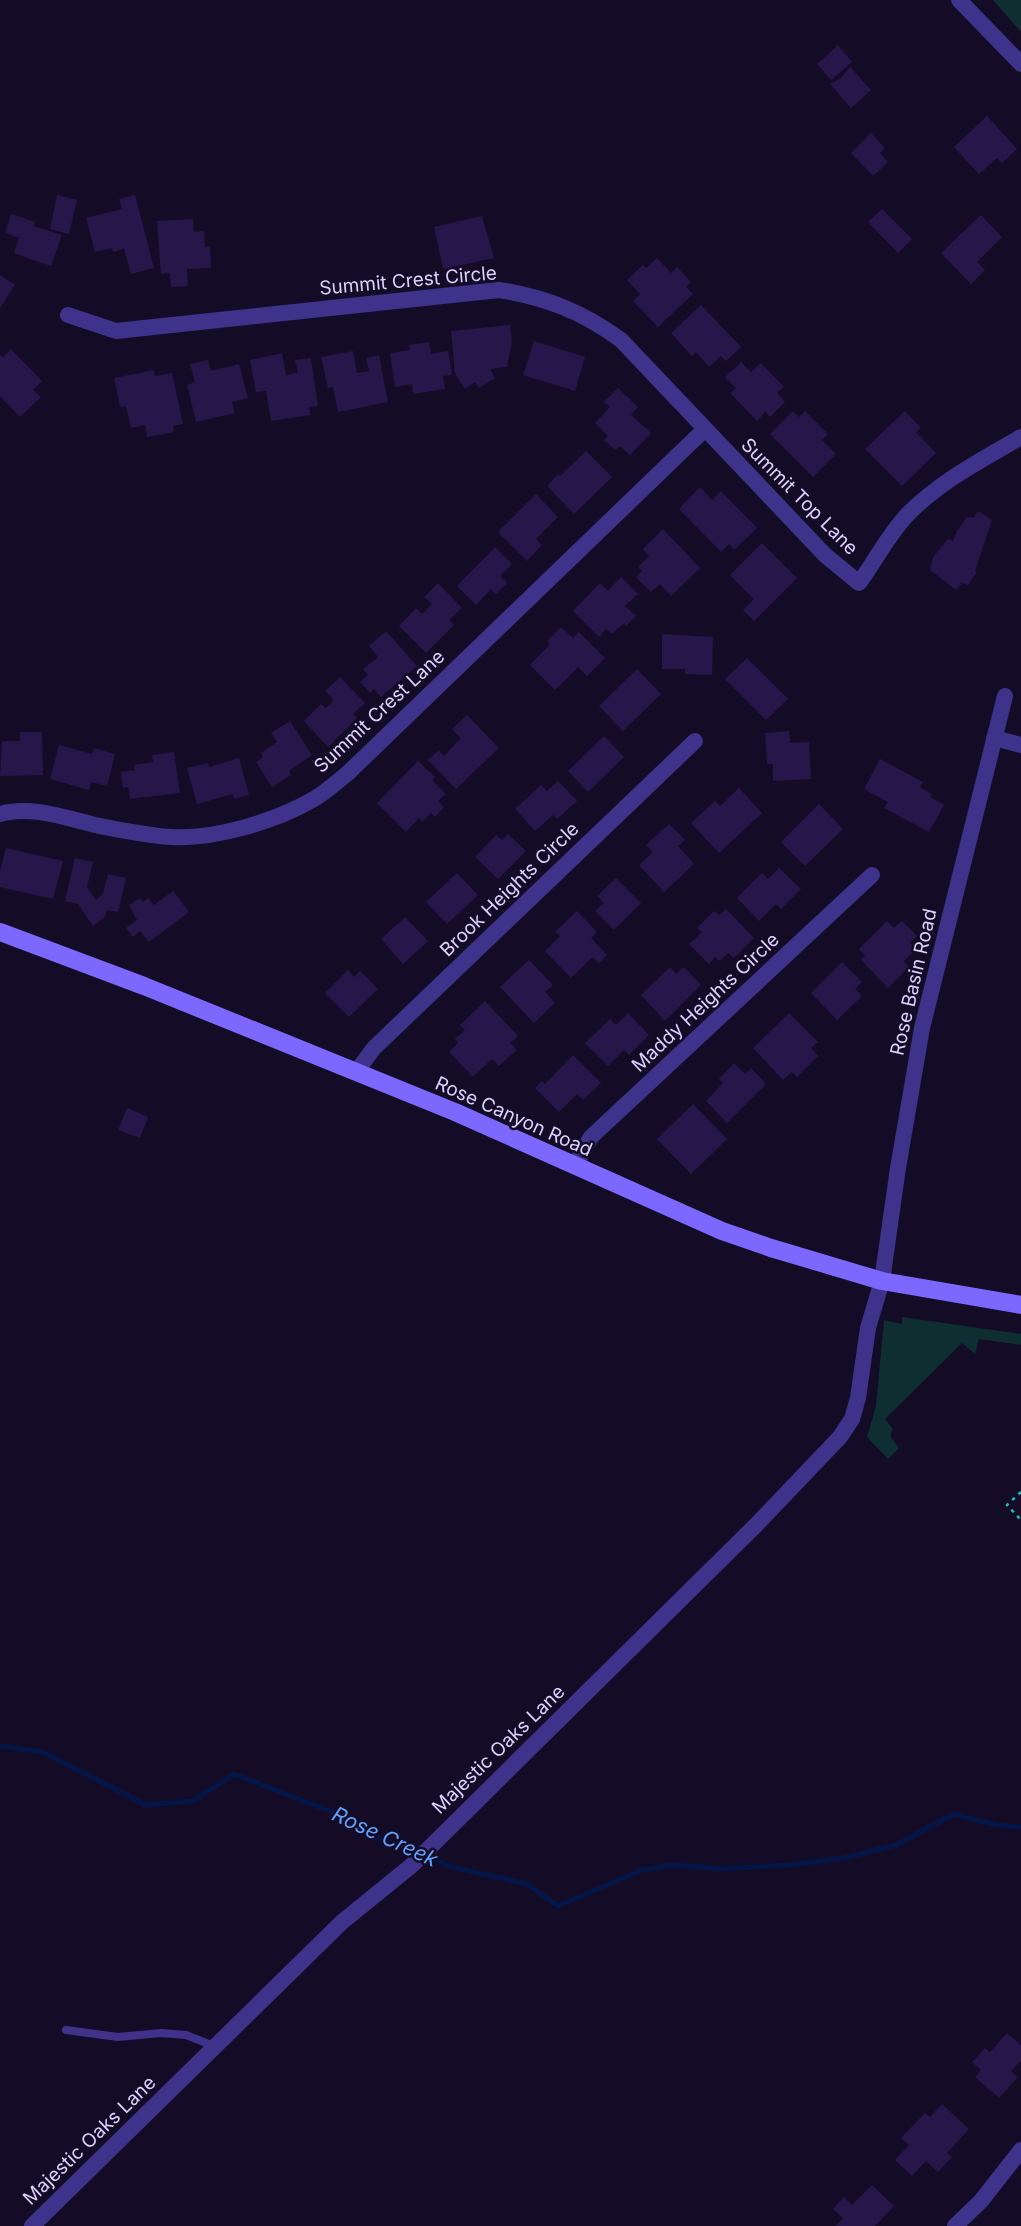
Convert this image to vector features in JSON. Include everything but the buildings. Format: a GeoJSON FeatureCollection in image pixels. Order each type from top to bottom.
{"type":"FeatureCollection","features":[{"type":"Feature","properties":{"kind":"street"},"geometry":{"type":"LineString","coordinates":[[959,0],[1021,64]]}},
{"type":"Feature","properties":{"kind":"street","name":"Summit Crest Circle"},"geometry":{"type":"LineString","coordinates":[[68,315],[116,331],[499,290],[528,295],[570,308],[621,340],[705,429]]}},
{"type":"Feature","properties":{"kind":"street","name":"Summit Top Lane"},"geometry":{"type":"LineString","coordinates":[[705,429],[825,555],[859,583],[878,558],[887,540],[909,514],[945,482],[1021,437]]}},
{"type":"Feature","properties":{"kind":"street","name":"Summit Crest Lane"},"geometry":{"type":"LineString","coordinates":[[0,814],[9,811],[38,812],[129,832],[173,837],[231,831],[282,814],[315,798],[348,773],[705,429]]}},
{"type":"Feature","properties":{"kind":"street","name":"Rose Basin Road"},"geometry":{"type":"LineString","coordinates":[[882,1281],[922,1028],[1006,696]]}},
{"type":"Feature","properties":{"kind":"street"},"geometry":{"type":"LineString","coordinates":[[994,738],[1021,745]]}},
{"type":"Feature","properties":{"kind":"street","name":"Brook Heights Circle"},"geometry":{"type":"LineString","coordinates":[[356,1072],[374,1048],[695,741]]}},
{"type":"Feature","properties":{"kind":"street","name":"Maddy Heights Circle"},"geometry":{"type":"LineString","coordinates":[[575,1166],[590,1137],[872,875]]}},
{"type":"Feature","properties":{"kind":"street","name":"Rose Canyon Road"},"geometry":{"type":"LineString","coordinates":[[0,932],[144,986],[455,1112],[722,1231],[882,1281],[1021,1305]]}},
{"type":"Feature","properties":{"kind":"street","name":"Majestic Oaks Lane"},"geometry":{"type":"LineString","coordinates":[[32,2226],[342,1922],[411,1866],[757,1524],[840,1437],[852,1419],[859,1398],[868,1328],[882,1281]]}},
{"type":"Feature","properties":{"kind":"street"},"geometry":{"type":"LineString","coordinates":[[955,2226],[981,2201],[1021,2150]]}},
{"type":"Feature","properties":{"kind":"lane"},"geometry":{"type":"LineString","coordinates":[[66,2031],[118,2038],[161,2033],[186,2035],[216,2047]]}},
{"type":"Feature","properties":{"kind":"path"},"geometry":{"type":"LineString","coordinates":[[1021,1492],[1007,1506],[1021,1520]]}},
{"type":"Feature","properties":{"kind":"green space"},"geometry":{"type":"Polygon","coordinates":[[[993,0],[1021,0],[1021,32],[993,0]]]}},
{"type":"Feature","properties":{"kind":"green space"},"geometry":{"type":"Polygon","coordinates":[[[902,1317],[1021,1334],[1021,1345],[979,1339],[975,1354],[962,1343],[885,1419],[893,1429],[890,1436],[899,1448],[888,1459],[867,1437],[876,1406],[884,1320],[902,1324],[902,1317]]]}},
{"type":"Feature","properties":{"kind":"waterway","name":"Rose Creek"},"geometry":{"type":"LineString","coordinates":[[0,1746],[43,1752],[146,1805],[193,1801],[234,1774],[342,1816],[378,1837],[452,1867],[527,1884],[558,1906],[642,1870],[673,1865],[721,1869],[789,1865],[844,1858],[896,1845],[954,1814],[997,1825],[1021,1827]]}}]}
